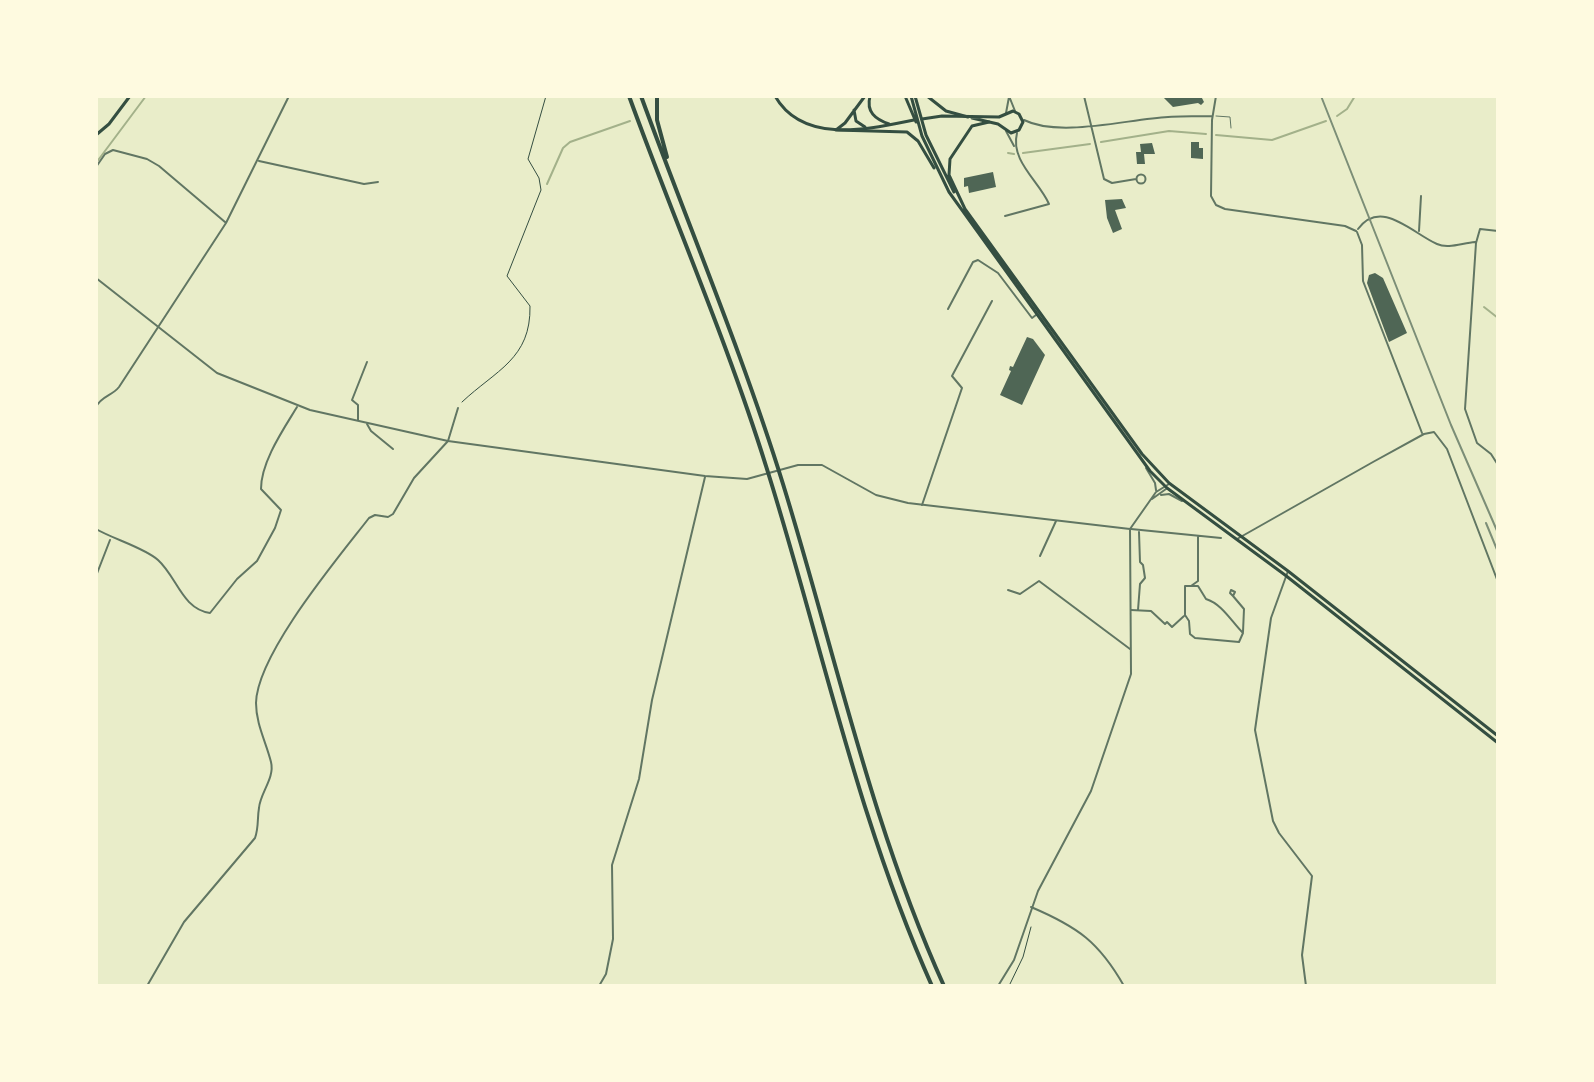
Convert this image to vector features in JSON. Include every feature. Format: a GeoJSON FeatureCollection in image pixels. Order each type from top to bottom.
{"type":"FeatureCollection","features":[{"type":"Feature","properties":{"kind":"highway"},"geometry":{"type":"LineString","coordinates":[[628,96],[749,413],[789,540],[870,826],[932,986]]}},
{"type":"Feature","properties":{"kind":"highway"},"geometry":{"type":"LineString","coordinates":[[641,96],[770,443],[888,846],[944,986]]}},
{"type":"Feature","properties":{"kind":"highway"},"geometry":{"type":"LineString","coordinates":[[657,96],[658,127],[677,190]]}},
{"type":"Feature","properties":{"kind":"main road"},"geometry":{"type":"LineString","coordinates":[[96,135],[109,124],[130,96]]}},
{"type":"Feature","properties":{"kind":"main road"},"geometry":{"type":"LineString","coordinates":[[775,96],[787,112],[805,124],[821,129],[907,132],[918,141],[1036,315],[1139,456],[1195,508],[1239,538]]}},
{"type":"Feature","properties":{"kind":"main road"},"geometry":{"type":"LineString","coordinates":[[836,130],[865,96]]}},
{"type":"Feature","properties":{"kind":"main road"},"geometry":{"type":"LineString","coordinates":[[870,96],[872,114],[889,124]]}},
{"type":"Feature","properties":{"kind":"main road"},"geometry":{"type":"LineString","coordinates":[[905,96],[941,177]]}},
{"type":"Feature","properties":{"kind":"main road"},"geometry":{"type":"LineString","coordinates":[[913,96],[922,136]]}},
{"type":"Feature","properties":{"kind":"main road"},"geometry":{"type":"LineString","coordinates":[[913,96],[935,155],[964,210],[1167,485],[1498,736]]}},
{"type":"Feature","properties":{"kind":"main road"},"geometry":{"type":"LineString","coordinates":[[836,130],[949,116],[970,118],[1016,112],[1022,119],[1019,130],[1006,131],[1001,126],[989,122],[970,118],[946,111],[927,96]]}},
{"type":"Feature","properties":{"kind":"main road"},"geometry":{"type":"LineString","coordinates":[[854,110],[856,121],[865,127]]}},
{"type":"Feature","properties":{"kind":"main road"},"geometry":{"type":"LineString","coordinates":[[1001,126],[1004,114]]}},
{"type":"Feature","properties":{"kind":"main road"},"geometry":{"type":"LineString","coordinates":[[964,210],[949,175],[950,159],[972,126],[989,122]]}},
{"type":"Feature","properties":{"kind":"main road"},"geometry":{"type":"LineString","coordinates":[[1286,573],[1498,743]]}},
{"type":"Feature","properties":{"kind":"street"},"geometry":{"type":"LineString","coordinates":[[96,407],[102,398],[115,393],[226,223],[289,96]]}},
{"type":"Feature","properties":{"kind":"street"},"geometry":{"type":"LineString","coordinates":[[1009,96],[1016,112]]}},
{"type":"Feature","properties":{"kind":"street"},"geometry":{"type":"LineString","coordinates":[[1004,114],[1009,96]]}},
{"type":"Feature","properties":{"kind":"street"},"geometry":{"type":"LineString","coordinates":[[1084,96],[1104,179],[1112,183],[1136,179]]}},
{"type":"Feature","properties":{"kind":"street"},"geometry":{"type":"LineString","coordinates":[[1216,96],[1211,199],[1225,209],[1345,226],[1356,231],[1362,245],[1363,281],[1424,434]]}},
{"type":"Feature","properties":{"kind":"street"},"geometry":{"type":"LineString","coordinates":[[1022,119],[1032,124],[1092,126],[1169,117],[1213,116]]}},
{"type":"Feature","properties":{"kind":"street"},"geometry":{"type":"LineString","coordinates":[[1016,151],[1019,130],[1032,124]]}},
{"type":"Feature","properties":{"kind":"street"},"geometry":{"type":"LineString","coordinates":[[1005,216],[1049,204],[1006,131]]}},
{"type":"Feature","properties":{"kind":"street"},"geometry":{"type":"LineString","coordinates":[[96,167],[105,154],[113,150],[147,159],[166,171],[226,223]]}},
{"type":"Feature","properties":{"kind":"street"},"geometry":{"type":"LineString","coordinates":[[258,161],[364,184],[378,182]]}},
{"type":"Feature","properties":{"kind":"street"},"geometry":{"type":"LineString","coordinates":[[1419,233],[1421,196]]}},
{"type":"Feature","properties":{"kind":"street"},"geometry":{"type":"LineString","coordinates":[[1356,231],[1363,223],[1379,216],[1402,222],[1445,246],[1476,243]]}},
{"type":"Feature","properties":{"kind":"street"},"geometry":{"type":"LineString","coordinates":[[1498,231],[1480,229],[1476,243],[1465,409],[1477,443],[1491,454],[1498,465]]}},
{"type":"Feature","properties":{"kind":"street"},"geometry":{"type":"LineString","coordinates":[[948,309],[973,262],[978,260],[998,273],[1032,318],[1036,315],[1047,323]]}},
{"type":"Feature","properties":{"kind":"street"},"geometry":{"type":"LineString","coordinates":[[96,278],[217,373],[297,406],[368,425],[448,441],[738,479],[788,467],[822,465],[876,495],[922,505],[1221,538]]}},
{"type":"Feature","properties":{"kind":"street"},"geometry":{"type":"LineString","coordinates":[[922,505],[962,388],[952,376],[992,301]]}},
{"type":"Feature","properties":{"kind":"street"},"geometry":{"type":"LineString","coordinates":[[358,422],[358,405],[352,400],[367,362]]}},
{"type":"Feature","properties":{"kind":"street"},"geometry":{"type":"LineString","coordinates":[[96,529],[159,561],[186,599],[210,613],[239,576],[254,566],[275,528],[281,510],[261,489],[261,484],[271,455],[297,406]]}},
{"type":"Feature","properties":{"kind":"street"},"geometry":{"type":"LineString","coordinates":[[147,986],[184,922],[255,838],[259,828],[259,806],[272,765],[257,713],[258,689],[264,672],[306,600],[368,519],[373,515],[392,515],[414,478],[448,441],[458,408]]}},
{"type":"Feature","properties":{"kind":"street"},"geometry":{"type":"LineString","coordinates":[[368,425],[372,433],[393,449]]}},
{"type":"Feature","properties":{"kind":"street"},"geometry":{"type":"LineString","coordinates":[[1239,538],[1424,434],[1437,434],[1447,449],[1498,582]]}},
{"type":"Feature","properties":{"kind":"street"},"geometry":{"type":"LineString","coordinates":[[1139,456],[1162,494]]}},
{"type":"Feature","properties":{"kind":"street"},"geometry":{"type":"LineString","coordinates":[[599,986],[606,974],[613,939],[612,865],[639,779],[652,700],[705,476]]}},
{"type":"Feature","properties":{"kind":"street"},"geometry":{"type":"LineString","coordinates":[[998,986],[1014,960],[1031,907],[1091,791],[1128,685],[1131,674],[1130,529],[1151,499],[1167,485]]}},
{"type":"Feature","properties":{"kind":"street"},"geometry":{"type":"LineString","coordinates":[[1162,494],[1167,485]]}},
{"type":"Feature","properties":{"kind":"street"},"geometry":{"type":"LineString","coordinates":[[1151,499],[1169,494],[1195,508]]}},
{"type":"Feature","properties":{"kind":"street"},"geometry":{"type":"LineString","coordinates":[[1040,556],[1056,521]]}},
{"type":"Feature","properties":{"kind":"street"},"geometry":{"type":"LineString","coordinates":[[1138,610],[1140,584],[1145,578],[1138,546],[1139,530]]}},
{"type":"Feature","properties":{"kind":"street"},"geometry":{"type":"LineString","coordinates":[[1191,586],[1198,581],[1198,536]]}},
{"type":"Feature","properties":{"kind":"street"},"geometry":{"type":"LineString","coordinates":[[96,576],[111,539]]}},
{"type":"Feature","properties":{"kind":"street"},"geometry":{"type":"LineString","coordinates":[[1286,573],[1271,618],[1255,730],[1273,821],[1312,876],[1302,955],[1306,986]]}},
{"type":"Feature","properties":{"kind":"street"},"geometry":{"type":"LineString","coordinates":[[1008,590],[1020,594],[1039,581],[1130,649]]}},
{"type":"Feature","properties":{"kind":"street"},"geometry":{"type":"LineString","coordinates":[[1233,596],[1244,609],[1243,633],[1239,642],[1195,638],[1190,634],[1185,615],[1185,586],[1198,586],[1206,599],[1220,608],[1243,633]]}},
{"type":"Feature","properties":{"kind":"street"},"geometry":{"type":"LineString","coordinates":[[1130,610],[1151,611],[1172,627],[1185,615]]}},
{"type":"Feature","properties":{"kind":"street"},"geometry":{"type":"LineString","coordinates":[[1031,907],[1054,916],[1094,943],[1124,986]]}},
{"type":"Feature","properties":{"kind":"lane"},"geometry":{"type":"LineString","coordinates":[[1213,116],[1230,117],[1231,128]]}},
{"type":"Feature","properties":{"kind":"path"},"geometry":{"type":"LineString","coordinates":[[458,408],[493,374],[514,359],[528,334],[530,306],[507,276],[541,190],[539,178],[528,159],[546,96]]}},
{"type":"Feature","properties":{"kind":"path"},"geometry":{"type":"LineString","coordinates":[[1009,986],[1023,957],[1032,921]]}},
{"type":"Feature","properties":{"kind":"building"},"geometry":{"type":"Polygon","coordinates":[[[1162,96],[1201,96],[1204,102],[1201,105],[1173,107],[1162,96]]]}},
{"type":"Feature","properties":{"kind":"building"},"geometry":{"type":"Polygon","coordinates":[[[1191,142],[1199,142],[1199,148],[1203,148],[1203,159],[1191,158],[1191,142]]]}},
{"type":"Feature","properties":{"kind":"building"},"geometry":{"type":"Polygon","coordinates":[[[1152,143],[1155,154],[1144,154],[1145,164],[1137,164],[1136,152],[1141,152],[1140,144],[1152,143]]]}},
{"type":"Feature","properties":{"kind":"building"},"geometry":{"type":"Polygon","coordinates":[[[993,172],[996,187],[969,193],[968,186],[964,187],[964,178],[993,172]]]}},
{"type":"Feature","properties":{"kind":"building"},"geometry":{"type":"Polygon","coordinates":[[[1122,199],[1126,208],[1115,210],[1122,229],[1113,233],[1105,200],[1122,199]]]}},
{"type":"Feature","properties":{"kind":"building"},"geometry":{"type":"Polygon","coordinates":[[[1375,273],[1383,278],[1407,333],[1389,342],[1367,283],[1369,275],[1375,273]]]}},
{"type":"Feature","properties":{"kind":"building"},"geometry":{"type":"Polygon","coordinates":[[[1027,337],[1033,339],[1045,355],[1022,405],[1000,395],[1011,371],[1010,366],[1013,367],[1027,337]]]}},
{"type":"Feature","properties":{"kind":"waterway"},"geometry":{"type":"LineString","coordinates":[[96,163],[146,96]]}},
{"type":"Feature","properties":{"kind":"waterway"},"geometry":{"type":"LineString","coordinates":[[1337,116],[1347,109],[1355,96]]}},
{"type":"Feature","properties":{"kind":"waterway"},"geometry":{"type":"LineString","coordinates":[[547,184],[563,148],[570,142],[630,121]]}},
{"type":"Feature","properties":{"kind":"waterway"},"geometry":{"type":"LineString","coordinates":[[1216,135],[1272,140],[1326,121]]}},
{"type":"Feature","properties":{"kind":"waterway"},"geometry":{"type":"LineString","coordinates":[[1101,142],[1169,131],[1206,134]]}},
{"type":"Feature","properties":{"kind":"waterway"},"geometry":{"type":"LineString","coordinates":[[1023,153],[1090,144]]}},
{"type":"Feature","properties":{"kind":"waterway"},"geometry":{"type":"LineString","coordinates":[[1008,153],[1014,154]]}},
{"type":"Feature","properties":{"kind":"waterway"},"geometry":{"type":"LineString","coordinates":[[1484,307],[1498,318]]}},
{"type":"Feature","properties":{"kind":"railway"},"geometry":{"type":"LineString","coordinates":[[1321,96],[1451,425],[1498,533]]}},
{"type":"Feature","properties":{"kind":"railway"},"geometry":{"type":"LineString","coordinates":[[1486,523],[1498,552]]}}]}
